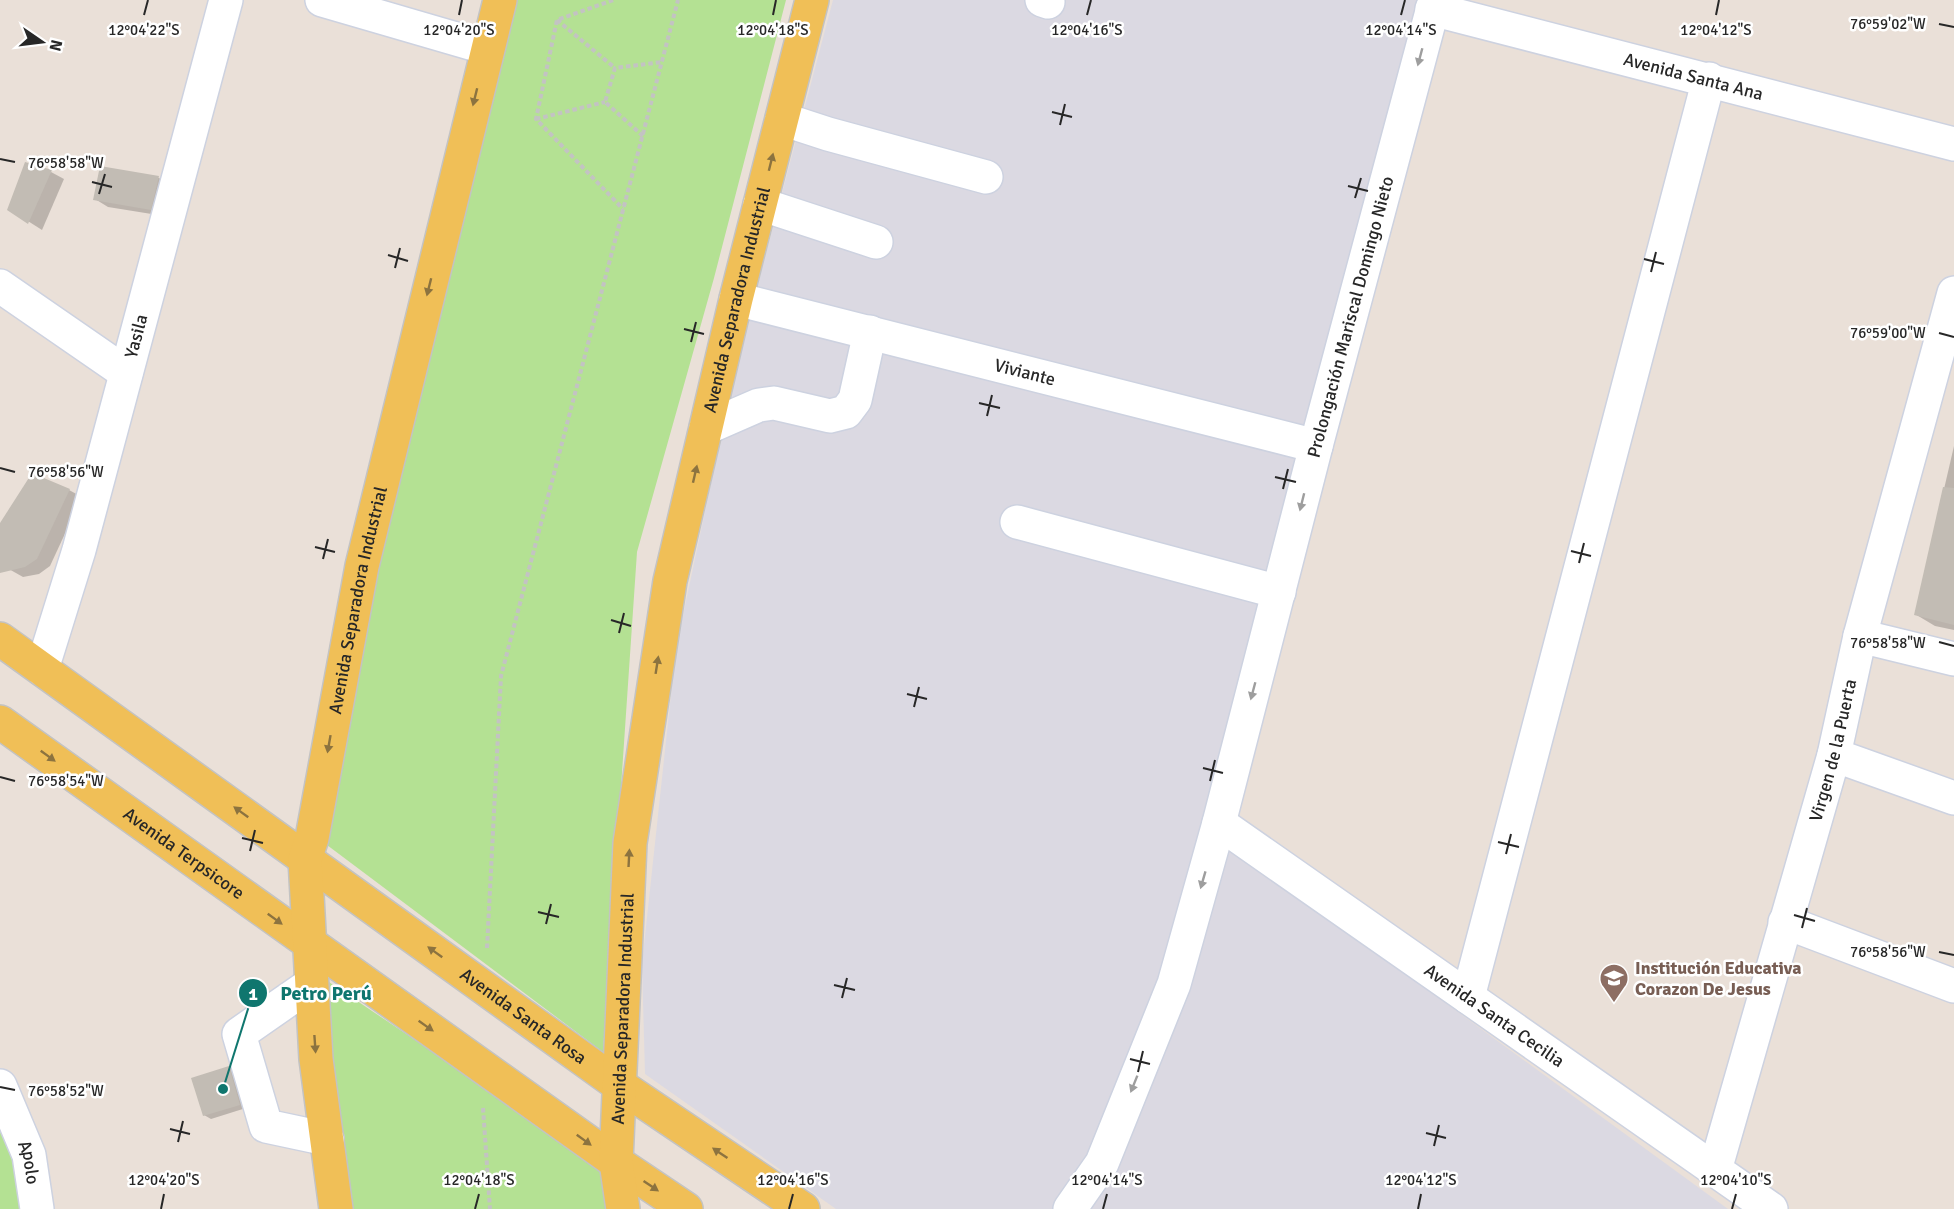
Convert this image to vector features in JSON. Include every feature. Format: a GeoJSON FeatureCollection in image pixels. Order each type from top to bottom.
{"type":"FeatureCollection","features":[{"type":"Feature","properties":{"kind":"main road","name":"Avenida Separadora Industrial"},"geometry":{"type":"LineString","coordinates":[[336,1209],[316,1059],[305,859],[312,838],[362,566],[500,0]]}},
{"type":"Feature","properties":{"kind":"main road","name":"Avenida Separadora Industrial"},"geometry":{"type":"LineString","coordinates":[[623,1209],[616,1162],[630,843],[670,581],[736,299],[812,0]]}},
{"type":"Feature","properties":{"kind":"main road"},"geometry":{"type":"LineString","coordinates":[[0,639],[305,859]]}},
{"type":"Feature","properties":{"kind":"main road","name":"Avenida Terpsicore"},"geometry":{"type":"LineString","coordinates":[[0,722],[310,944]]}},
{"type":"Feature","properties":{"kind":"main road","name":"Avenida Santa Rosa"},"geometry":{"type":"LineString","coordinates":[[305,859],[619,1085],[803,1209]]}},
{"type":"Feature","properties":{"kind":"main road"},"geometry":{"type":"LineString","coordinates":[[310,944],[616,1162],[686,1209]]}},
{"type":"Feature","properties":{"kind":"street","name":"Yasila"},"geometry":{"type":"LineString","coordinates":[[42,669],[78,550],[226,0]]}},
{"type":"Feature","properties":{"kind":"street"},"geometry":{"type":"LineString","coordinates":[[322,0],[487,48]]}},
{"type":"Feature","properties":{"kind":"street","name":"Avenida Santa Ana"},"geometry":{"type":"LineString","coordinates":[[1434,5],[1954,144]]}},
{"type":"Feature","properties":{"kind":"street","name":"Prolongación Mariscal Domingo Nieto"},"geometry":{"type":"LineString","coordinates":[[1070,1209],[1102,1163],[1174,984],[1219,823],[1316,446],[1434,5]]}},
{"type":"Feature","properties":{"kind":"street"},"geometry":{"type":"LineString","coordinates":[[1468,997],[1709,79]]}},
{"type":"Feature","properties":{"kind":"street"},"geometry":{"type":"LineString","coordinates":[[782,119],[828,134],[986,177]]}},
{"type":"Feature","properties":{"kind":"street"},"geometry":{"type":"LineString","coordinates":[[760,204],[876,242]]}},
{"type":"Feature","properties":{"kind":"street"},"geometry":{"type":"LineString","coordinates":[[0,286],[126,373]]}},
{"type":"Feature","properties":{"kind":"street","name":"Virgen de la Puerta"},"geometry":{"type":"LineString","coordinates":[[1715,1170],[1834,755],[1860,636],[1954,293]]}},
{"type":"Feature","properties":{"kind":"street","name":"Viviante"},"geometry":{"type":"LineString","coordinates":[[736,299],[1316,446]]}},
{"type":"Feature","properties":{"kind":"street"},"geometry":{"type":"LineString","coordinates":[[706,428],[759,405],[774,403],[830,416],[846,412],[855,400],[870,332]]}},
{"type":"Feature","properties":{"kind":"street"},"geometry":{"type":"LineString","coordinates":[[1017,522],[1278,592]]}},
{"type":"Feature","properties":{"kind":"street"},"geometry":{"type":"LineString","coordinates":[[1860,636],[1954,659]]}},
{"type":"Feature","properties":{"kind":"street"},"geometry":{"type":"LineString","coordinates":[[1834,755],[1954,798]]}},
{"type":"Feature","properties":{"kind":"street","name":"Avenida Santa Cecilia"},"geometry":{"type":"LineString","coordinates":[[1219,823],[1771,1209]]}},
{"type":"Feature","properties":{"kind":"street"},"geometry":{"type":"LineString","coordinates":[[1785,922],[1954,986]]}},
{"type":"Feature","properties":{"kind":"street"},"geometry":{"type":"LineString","coordinates":[[311,984],[238,1034],[266,1126],[327,1139]]}},
{"type":"Feature","properties":{"kind":"street","name":"Apolo"},"geometry":{"type":"LineString","coordinates":[[0,1086],[29,1155],[37,1209]]}},
{"type":"Feature","properties":{"kind":"path"},"geometry":{"type":"LineString","coordinates":[[557,20],[612,0]]}},
{"type":"Feature","properties":{"kind":"path"},"geometry":{"type":"LineString","coordinates":[[485,988],[501,676],[678,0]]}},
{"type":"Feature","properties":{"kind":"path"},"geometry":{"type":"LineString","coordinates":[[557,20],[615,68],[662,62]]}},
{"type":"Feature","properties":{"kind":"path"},"geometry":{"type":"LineString","coordinates":[[536,119],[557,20]]}},
{"type":"Feature","properties":{"kind":"path"},"geometry":{"type":"LineString","coordinates":[[605,102],[615,68]]}},
{"type":"Feature","properties":{"kind":"path"},"geometry":{"type":"LineString","coordinates":[[536,119],[605,102]]}},
{"type":"Feature","properties":{"kind":"path"},"geometry":{"type":"LineString","coordinates":[[605,102],[643,136]]}},
{"type":"Feature","properties":{"kind":"path"},"geometry":{"type":"LineString","coordinates":[[536,119],[623,209]]}},
{"type":"Feature","properties":{"kind":"path"},"geometry":{"type":"LineString","coordinates":[[480,1065],[490,1209]]}},
{"type":"Feature","properties":{"kind":"shaded area"},"geometry":{"type":"Polygon","coordinates":[[[833,0],[1433,0],[1204,827],[1728,1209],[836,1209],[645,1074],[642,964],[676,648],[734,375],[833,0]]]}},
{"type":"Feature","properties":{"kind":"green space"},"geometry":{"type":"Polygon","coordinates":[[[514,0],[786,0],[714,278],[637,552],[603,1052],[327,845],[377,570],[514,0]]]}},
{"type":"Feature","properties":{"kind":"green space"},"geometry":{"type":"Polygon","coordinates":[[[320,976],[604,1167],[610,1209],[353,1209],[320,976]]]}},
{"type":"Feature","properties":{"kind":"green space"},"geometry":{"type":"Polygon","coordinates":[[[0,1125],[9,1137],[20,1209],[0,1209],[0,1125]]]}},
{"type":"Feature","properties":{"kind":"building"},"geometry":{"type":"Polygon","coordinates":[[[25,162],[52,170],[28,224],[7,210],[25,162]]]}},
{"type":"Feature","properties":{"kind":"building"},"geometry":{"type":"Polygon","coordinates":[[[100,166],[159,176],[151,210],[93,200],[100,166]]]}},
{"type":"Feature","properties":{"kind":"building"},"geometry":{"type":"Polygon","coordinates":[[[32,473],[70,489],[37,559],[25,567],[0,573],[0,523],[32,473]]]}},
{"type":"Feature","properties":{"kind":"building"},"geometry":{"type":"Polygon","coordinates":[[[1943,487],[1954,488],[1954,625],[1914,615],[1943,487]]]}},
{"type":"Feature","properties":{"kind":"building"},"geometry":{"type":"Polygon","coordinates":[[[229,1066],[240,1105],[203,1116],[191,1078],[229,1066]]]}},
{"type":"Feature","properties":{"kind":"place","name":"Institución Educativa Corazon De Jesus"},"geometry":{"type":"Point","coordinates":[1614,1004]}},
{"type":"Feature","properties":{"kind":"place","name":"Petro Perú"},"geometry":{"type":"Point","coordinates":[223,1089]}}]}
